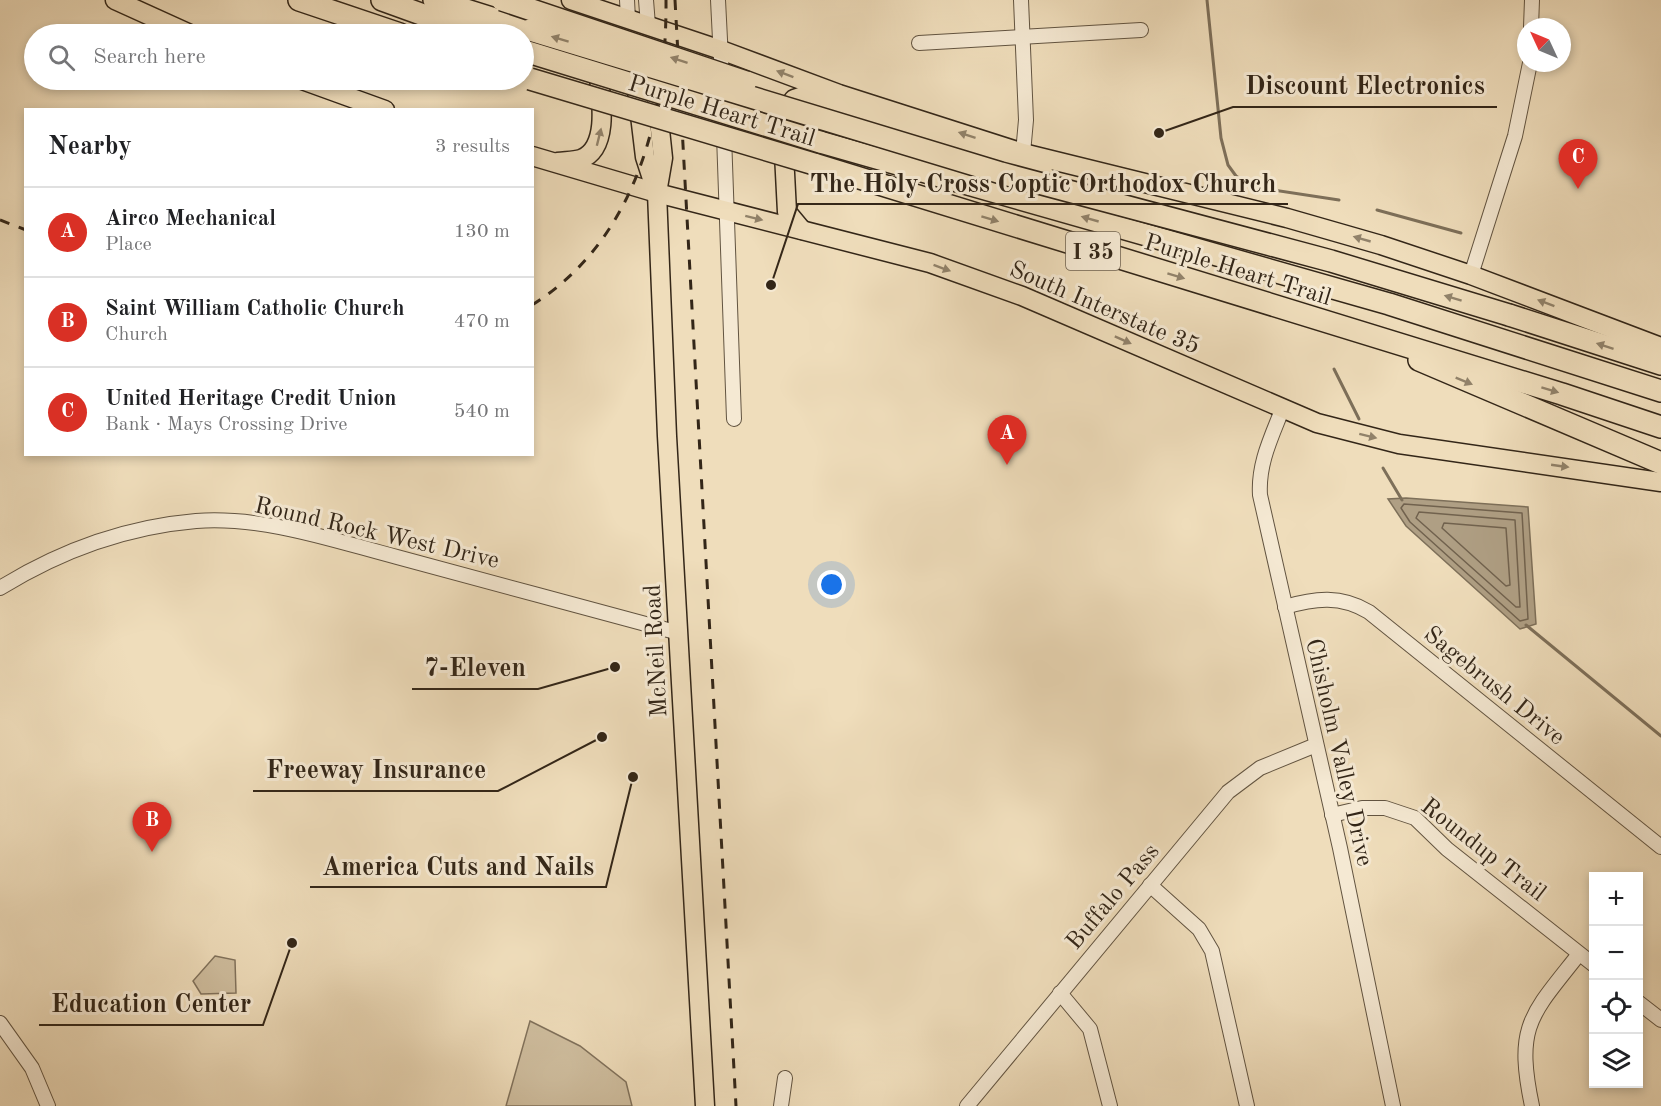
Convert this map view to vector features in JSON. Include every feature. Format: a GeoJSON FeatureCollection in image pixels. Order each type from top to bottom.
{"type":"FeatureCollection","features":[{"type":"Feature","properties":{"kind":"highway"},"geometry":{"type":"LineString","coordinates":[[299,0],[370,24]]}},
{"type":"Feature","properties":{"kind":"highway"},"geometry":{"type":"LineString","coordinates":[[382,0],[448,24]]}},
{"type":"Feature","properties":{"kind":"highway"},"geometry":{"type":"LineString","coordinates":[[434,0],[511,24]]}},
{"type":"Feature","properties":{"kind":"highway"},"geometry":{"type":"LineString","coordinates":[[502,0],[631,45],[1124,199],[1389,304]]}},
{"type":"Feature","properties":{"kind":"highway"},"geometry":{"type":"LineString","coordinates":[[534,31],[1001,173],[1331,261],[1661,364]]}},
{"type":"Feature","properties":{"kind":"highway","name":"Purple Heart Trail"},"geometry":{"type":"LineString","coordinates":[[534,53],[820,142],[1389,304],[1661,391]]}},
{"type":"Feature","properties":{"kind":"highway","name":"Purple Heart Trail"},"geometry":{"type":"LineString","coordinates":[[534,80],[1562,394],[1661,427]]}},
{"type":"Feature","properties":{"kind":"highway"},"geometry":{"type":"LineString","coordinates":[[1373,337],[1447,374],[1661,463]]}},
{"type":"Feature","properties":{"kind":"main road"},"geometry":{"type":"LineString","coordinates":[[115,0],[168,24]]}},
{"type":"Feature","properties":{"kind":"main road"},"geometry":{"type":"LineString","coordinates":[[572,0],[721,50],[840,94],[1023,153],[1287,218],[1471,275],[1661,347]]}},
{"type":"Feature","properties":{"kind":"main road"},"geometry":{"type":"LineString","coordinates":[[553,163],[581,159],[595,149],[601,134],[594,21],[586,10],[572,0]]}},
{"type":"Feature","properties":{"kind":"main road","name":"McNeil Road"},"geometry":{"type":"LineString","coordinates":[[628,18],[645,157],[657,193]]}},
{"type":"Feature","properties":{"kind":"main road","name":"McNeil Road"},"geometry":{"type":"LineString","coordinates":[[648,25],[663,158],[657,193],[705,1106]]}},
{"type":"Feature","properties":{"kind":"main road"},"geometry":{"type":"LineString","coordinates":[[330,90],[379,108]]}},
{"type":"Feature","properties":{"kind":"main road"},"geometry":{"type":"LineString","coordinates":[[802,230],[787,212],[782,115],[794,99],[806,95],[840,94]]}},
{"type":"Feature","properties":{"kind":"main road","name":"South Interstate 35"},"geometry":{"type":"LineString","coordinates":[[534,157],[657,193],[930,263],[1022,296],[1282,410],[1317,423],[1399,444],[1661,482]]}},
{"type":"Feature","properties":{"kind":"street"},"geometry":{"type":"LineString","coordinates":[[627,0],[628,18]]}},
{"type":"Feature","properties":{"kind":"street"},"geometry":{"type":"LineString","coordinates":[[646,0],[648,25]]}},
{"type":"Feature","properties":{"kind":"street"},"geometry":{"type":"LineString","coordinates":[[718,0],[734,419]]}},
{"type":"Feature","properties":{"kind":"street"},"geometry":{"type":"LineString","coordinates":[[1022,0],[1026,120],[1023,153]]}},
{"type":"Feature","properties":{"kind":"street"},"geometry":{"type":"LineString","coordinates":[[1532,0],[1532,18]]}},
{"type":"Feature","properties":{"kind":"street"},"geometry":{"type":"LineString","coordinates":[[919,43],[1141,30]]}},
{"type":"Feature","properties":{"kind":"street"},"geometry":{"type":"LineString","coordinates":[[1471,275],[1515,136],[1528,72]]}},
{"type":"Feature","properties":{"kind":"street","name":"Chisholm Valley Drive"},"geometry":{"type":"LineString","coordinates":[[1282,410],[1265,454],[1260,487],[1393,1106]]}},
{"type":"Feature","properties":{"kind":"street","name":"Round Rock West Drive"},"geometry":{"type":"LineString","coordinates":[[0,588],[39,566],[106,538],[170,524],[235,522],[282,528],[336,541],[679,633]]}},
{"type":"Feature","properties":{"kind":"street","name":"Sagebrush Drive"},"geometry":{"type":"LineString","coordinates":[[1285,607],[1318,599],[1334,599],[1356,605],[1369,612],[1661,847]]}},
{"type":"Feature","properties":{"kind":"street","name":"Buffalo Pass"},"geometry":{"type":"LineString","coordinates":[[967,1106],[1234,786],[1260,768],[1316,745]]}},
{"type":"Feature","properties":{"kind":"street","name":"Roundup Trail"},"geometry":{"type":"LineString","coordinates":[[1332,815],[1362,808],[1385,808],[1415,818],[1447,849],[1589,962]]}},
{"type":"Feature","properties":{"kind":"street"},"geometry":{"type":"LineString","coordinates":[[1150,885],[1198,929],[1212,951],[1247,1106]]}},
{"type":"Feature","properties":{"kind":"street"},"geometry":{"type":"LineString","coordinates":[[1532,1106],[1524,1053],[1528,1028],[1539,1005],[1579,954]]}},
{"type":"Feature","properties":{"kind":"street"},"geometry":{"type":"LineString","coordinates":[[1060,993],[1090,1029],[1110,1106]]}},
{"type":"Feature","properties":{"kind":"street"},"geometry":{"type":"LineString","coordinates":[[1643,1006],[1661,1020]]}},
{"type":"Feature","properties":{"kind":"street"},"geometry":{"type":"LineString","coordinates":[[0,1023],[32,1068],[48,1106]]}},
{"type":"Feature","properties":{"kind":"street"},"geometry":{"type":"LineString","coordinates":[[781,1106],[785,1078]]}},
{"type":"Feature","properties":{"kind":"shaded area"},"geometry":{"type":"Polygon","coordinates":[[[215,956],[235,960],[236,993],[201,994],[193,981],[215,956]]]}},
{"type":"Feature","properties":{"kind":"shaded area"},"geometry":{"type":"Polygon","coordinates":[[[530,1021],[580,1046],[626,1082],[632,1106],[506,1106],[530,1021]]]}},
{"type":"Feature","properties":{"kind":"water"},"geometry":{"type":"Polygon","coordinates":[[[1406,498],[1528,507],[1536,624],[1520,629],[1406,526],[1388,499],[1406,498]]]}},
{"type":"Feature","properties":{"kind":"waterway"},"geometry":{"type":"LineString","coordinates":[[1207,0],[1221,138],[1228,165],[1236,176],[1253,187],[1339,200]]}},
{"type":"Feature","properties":{"kind":"waterway"},"geometry":{"type":"LineString","coordinates":[[1237,177],[1243,189]]}},
{"type":"Feature","properties":{"kind":"waterway"},"geometry":{"type":"LineString","coordinates":[[1377,210],[1461,233]]}},
{"type":"Feature","properties":{"kind":"waterway"},"geometry":{"type":"LineString","coordinates":[[1334,369],[1359,419]]}},
{"type":"Feature","properties":{"kind":"waterway"},"geometry":{"type":"LineString","coordinates":[[1383,468],[1402,500]]}},
{"type":"Feature","properties":{"kind":"waterway"},"geometry":{"type":"LineString","coordinates":[[1526,625],[1661,736]]}},
{"type":"Feature","properties":{"kind":"railway"},"geometry":{"type":"LineString","coordinates":[[534,304],[568,278],[597,246],[620,210],[638,171],[651,130],[660,87],[665,43],[666,0]]}},
{"type":"Feature","properties":{"kind":"railway"},"geometry":{"type":"LineString","coordinates":[[675,0],[736,1106]]}},
{"type":"Feature","properties":{"kind":"railway"},"geometry":{"type":"LineString","coordinates":[[0,220],[24,229]]}},
{"type":"Feature","properties":{"kind":"place","name":"Discount Electronics"},"geometry":{"type":"Point","coordinates":[1159,133]}},
{"type":"Feature","properties":{"kind":"place","name":"United Heritage Credit Union"},"geometry":{"type":"Point","coordinates":[1578,189]}},
{"type":"Feature","properties":{"kind":"place","name":"The Holy Cross Coptic Orthodox Church"},"geometry":{"type":"Point","coordinates":[771,285]}},
{"type":"Feature","properties":{"kind":"place","name":"Airco Mechanical"},"geometry":{"type":"Point","coordinates":[1007,465]}},
{"type":"Feature","properties":{"kind":"place","name":"7-Eleven"},"geometry":{"type":"Point","coordinates":[615,667]}},
{"type":"Feature","properties":{"kind":"place","name":"Freeway Insurance"},"geometry":{"type":"Point","coordinates":[602,737]}},
{"type":"Feature","properties":{"kind":"place","name":"America Cuts and Nails"},"geometry":{"type":"Point","coordinates":[633,777]}},
{"type":"Feature","properties":{"kind":"place","name":"Saint William Catholic Church"},"geometry":{"type":"Point","coordinates":[152,852]}},
{"type":"Feature","properties":{"kind":"place","name":"Education Center"},"geometry":{"type":"Point","coordinates":[292,943]}}]}
